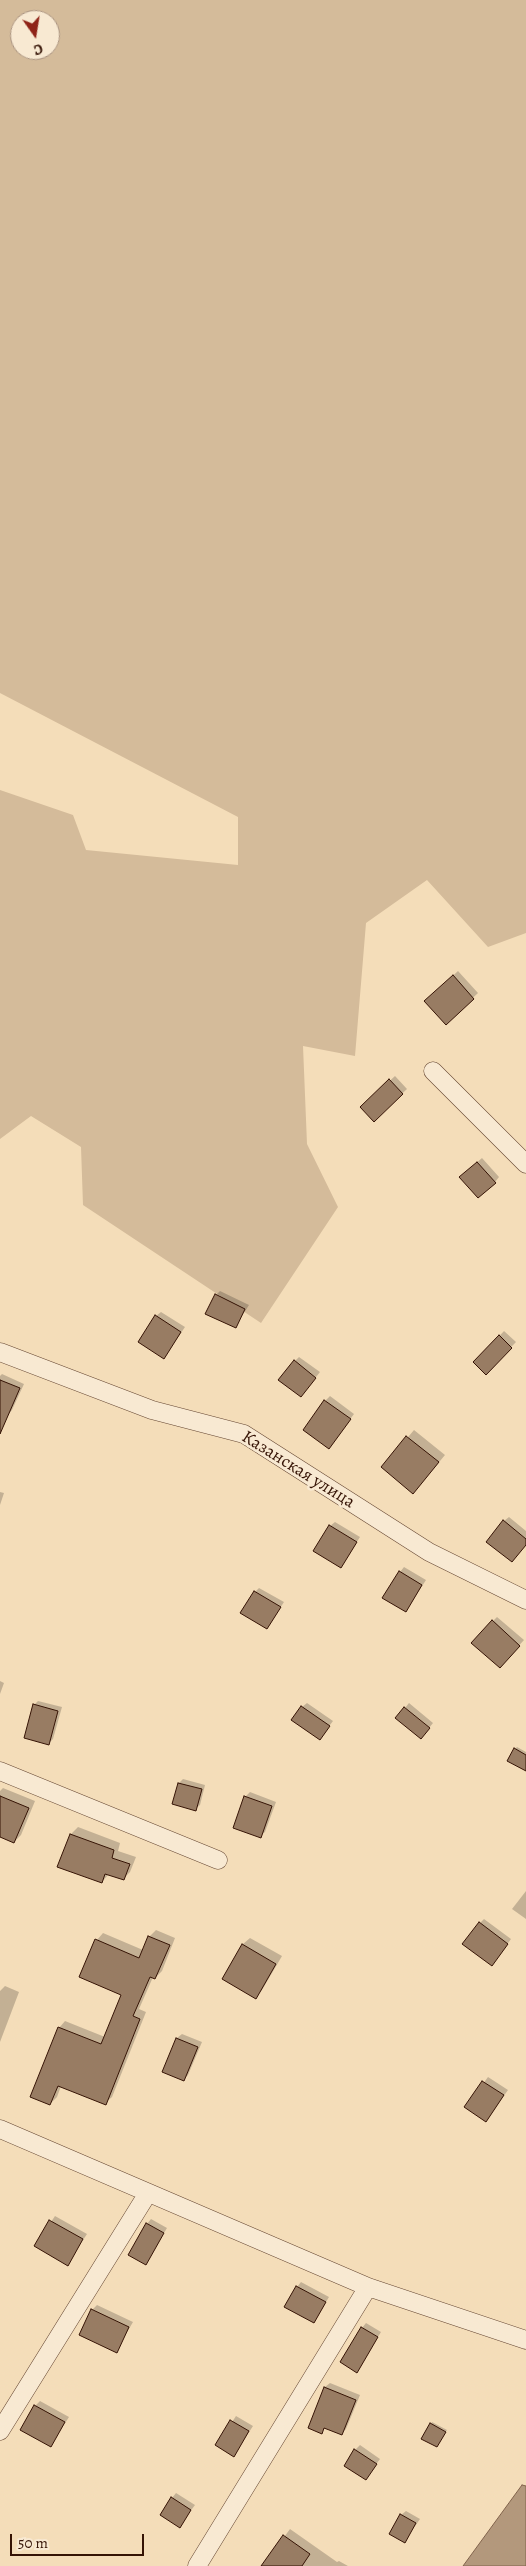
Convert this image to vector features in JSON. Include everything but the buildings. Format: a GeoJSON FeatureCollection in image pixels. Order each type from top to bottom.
{"type":"FeatureCollection","features":[{"type":"Feature","properties":{"kind":"street"},"geometry":{"type":"LineString","coordinates":[[433,1071],[526,1164]]}},
{"type":"Feature","properties":{"kind":"street","name":"Казанская улица"},"geometry":{"type":"LineString","coordinates":[[0,1352],[152,1410],[244,1434],[429,1552],[526,1600]]}},
{"type":"Feature","properties":{"kind":"street"},"geometry":{"type":"LineString","coordinates":[[0,1771],[218,1860]]}},
{"type":"Feature","properties":{"kind":"street"},"geometry":{"type":"LineString","coordinates":[[0,2129],[368,2287],[526,2340]]}},
{"type":"Feature","properties":{"kind":"street"},"geometry":{"type":"LineString","coordinates":[[0,2431],[148,2193]]}},
{"type":"Feature","properties":{"kind":"street"},"geometry":{"type":"LineString","coordinates":[[197,2566],[368,2287]]}},
{"type":"Feature","properties":{"kind":"shaded area"},"geometry":{"type":"Polygon","coordinates":[[[0,0],[526,0],[526,933],[488,947],[427,880],[366,923],[355,1056],[303,1046],[307,1144],[338,1207],[261,1323],[83,1205],[81,1147],[31,1116],[0,1139],[0,790],[73,815],[86,850],[238,865],[238,817],[0,693],[0,0]]]}},
{"type":"Feature","properties":{"kind":"shaded area"},"geometry":{"type":"Polygon","coordinates":[[[522,2485],[526,2486],[526,2566],[463,2566],[522,2485]]]}}]}
